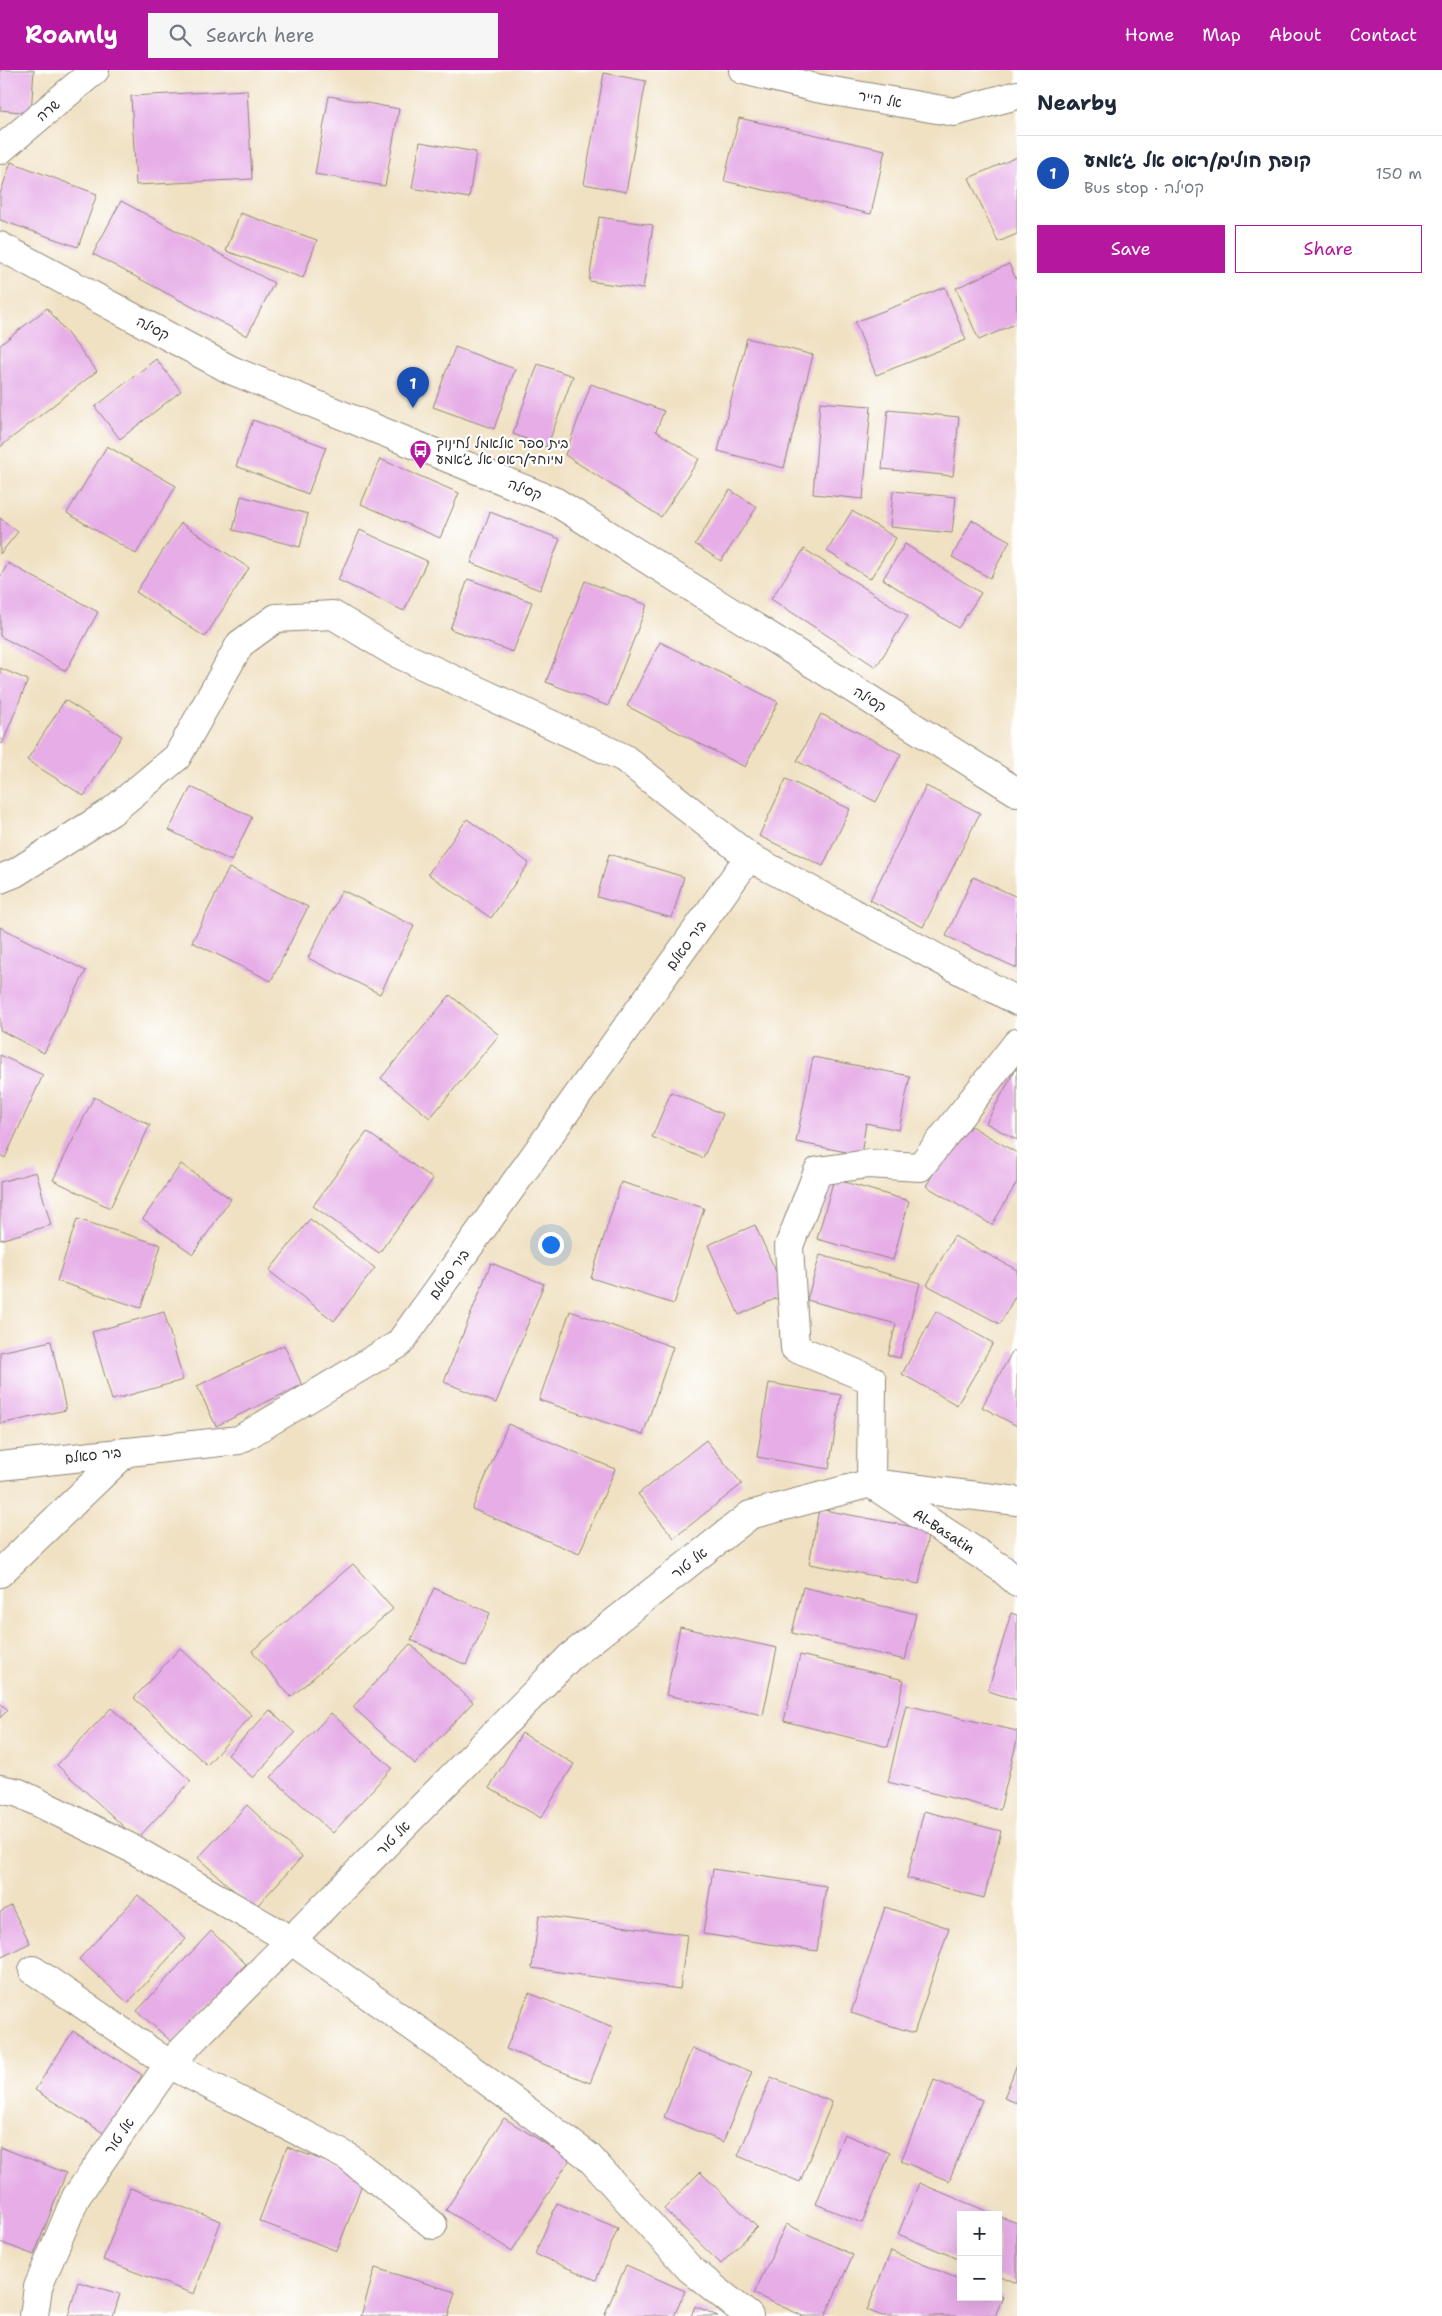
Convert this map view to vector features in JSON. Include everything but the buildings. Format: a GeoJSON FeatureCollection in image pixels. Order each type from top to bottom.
{"type":"FeatureCollection","features":[{"type":"Feature","properties":{"kind":"street","name":"שרה"},"geometry":{"type":"LineString","coordinates":[[0,150],[95,70]]}},
{"type":"Feature","properties":{"kind":"street","name":"אל הייר"},"geometry":{"type":"LineString","coordinates":[[743,70],[816,88],[954,112],[1017,95]]}},
{"type":"Feature","properties":{"kind":"street","name":"קסילה"},"geometry":{"type":"LineString","coordinates":[[0,246],[231,370],[556,502],[1017,792]]}},
{"type":"Feature","properties":{"kind":"street"},"geometry":{"type":"LineString","coordinates":[[0,879],[15,873],[111,812],[177,758],[240,644],[276,618],[333,615],[394,652],[624,758],[749,857],[1017,1001]]}},
{"type":"Feature","properties":{"kind":"street","name":"ביר סאלם"},"geometry":{"type":"LineString","coordinates":[[0,1466],[239,1440],[399,1344],[749,857]]}},
{"type":"Feature","properties":{"kind":"street"},"geometry":{"type":"LineString","coordinates":[[1017,1044],[920,1167],[868,1164],[818,1172],[789,1246],[795,1348],[872,1380],[870,1483],[1017,1501]]}},
{"type":"Feature","properties":{"kind":"street"},"geometry":{"type":"LineString","coordinates":[[0,1573],[126,1452]]}},
{"type":"Feature","properties":{"kind":"street","name":"Al-Basatin"},"geometry":{"type":"LineString","coordinates":[[870,1483],[1001,1568],[1017,1582]]}},
{"type":"Feature","properties":{"kind":"street","name":"אל טור"},"geometry":{"type":"LineString","coordinates":[[34,2316],[38,2287],[76,2197],[169,2064],[570,1657],[750,1515],[870,1483]]}},
{"type":"Feature","properties":{"kind":"street"},"geometry":{"type":"LineString","coordinates":[[0,1789],[19,1793],[133,1849],[292,1941],[440,2046],[588,2156],[690,2270],[749,2316]]}},
{"type":"Feature","properties":{"kind":"street"},"geometry":{"type":"LineString","coordinates":[[33,1970],[169,2064],[348,2157],[433,2225]]}},
{"type":"Feature","properties":{"kind":"place","name":"קופת חולים/ראס אל ג׳אמע"},"geometry":{"type":"Point","coordinates":[413,408]}},
{"type":"Feature","properties":{"kind":"place","name":"בית ספר אלאמל לחינוך מיוחד/ראס אל ג׳אמע"},"geometry":{"type":"Point","coordinates":[420,470]}}]}
